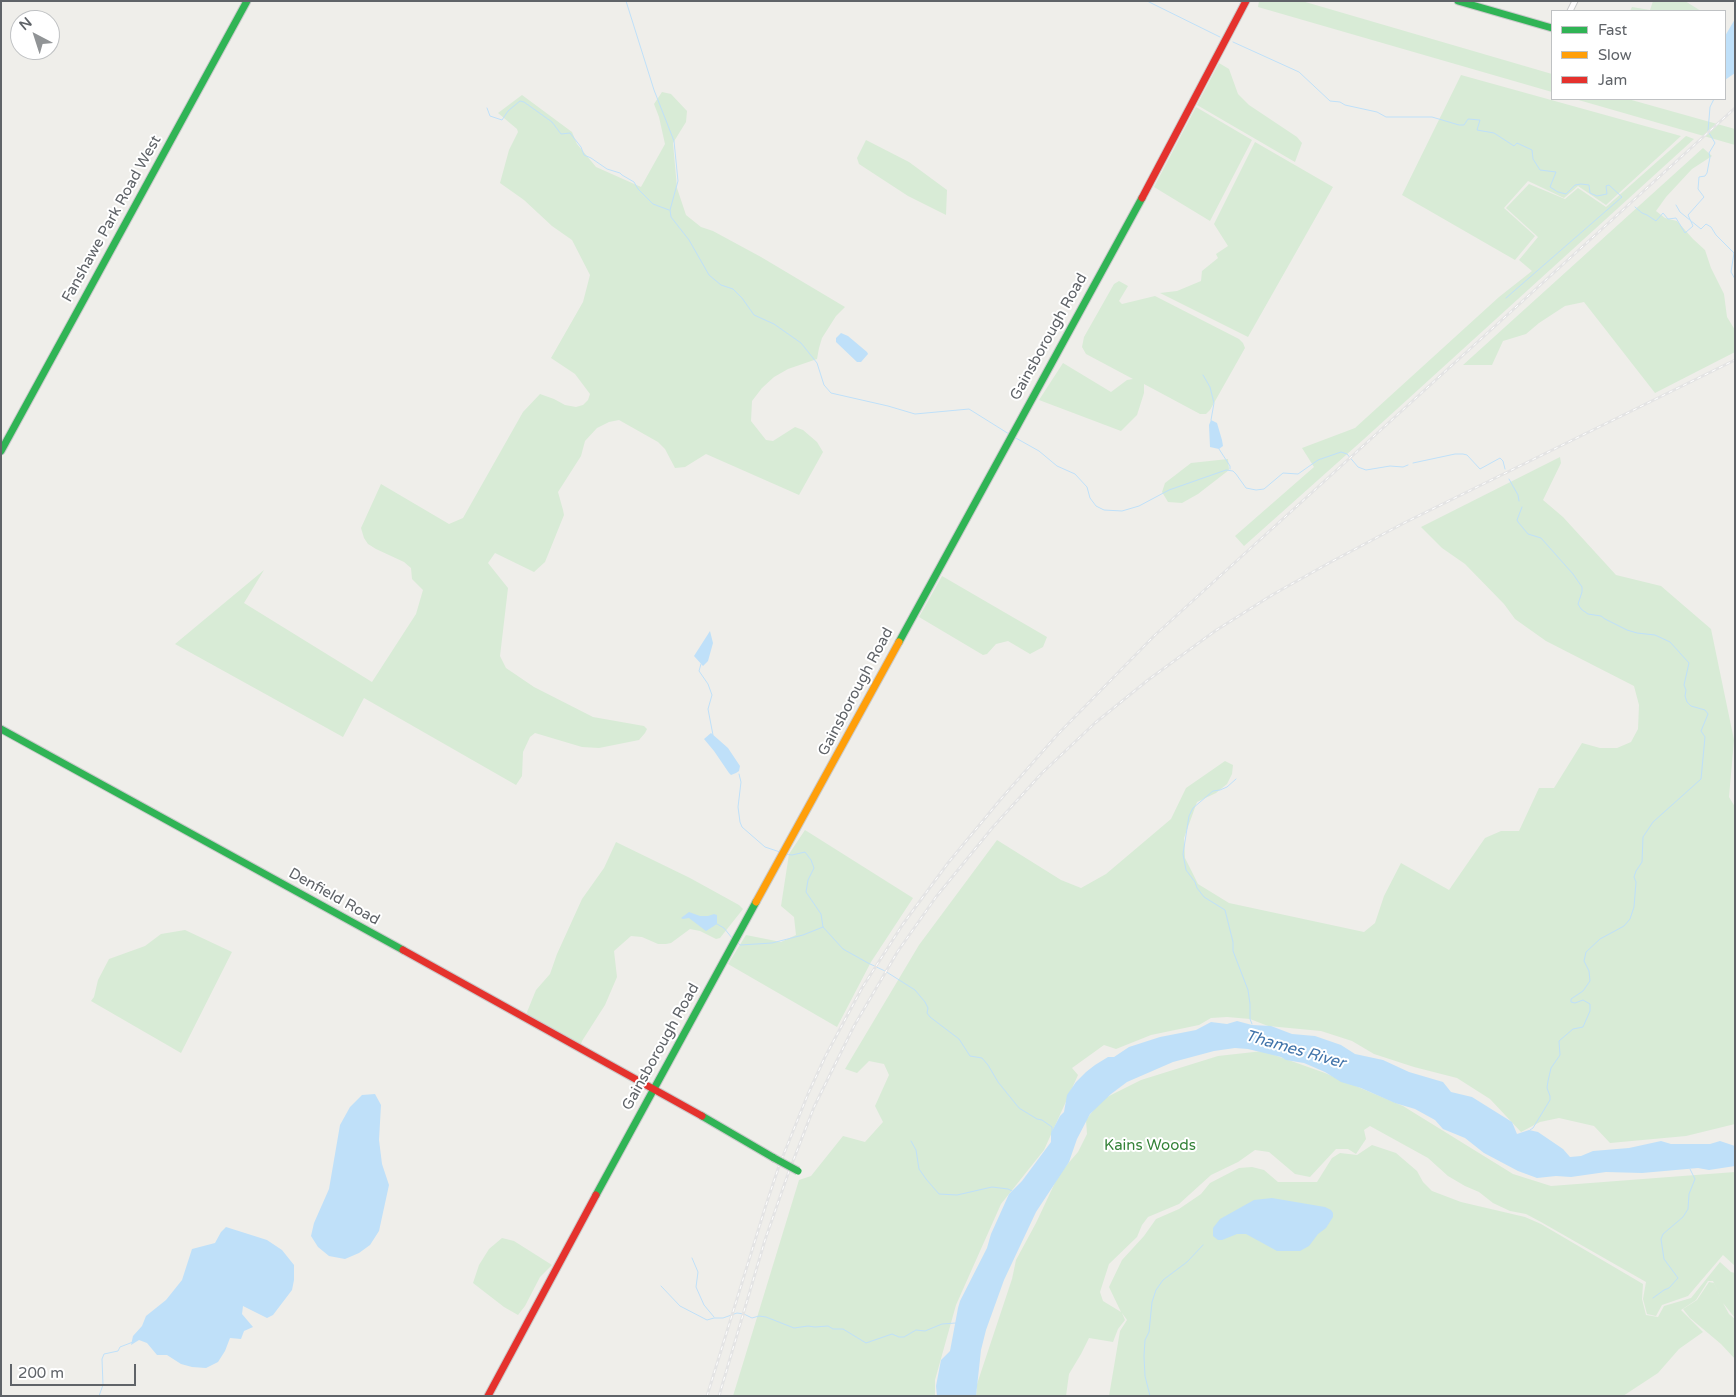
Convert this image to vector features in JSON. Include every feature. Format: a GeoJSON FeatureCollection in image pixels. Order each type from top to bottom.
{"type":"FeatureCollection","features":[{"type":"Feature","properties":{"kind":"main road","name":"Fanshawe Park Road West"},"geometry":{"type":"LineString","coordinates":[[1,451],[247,1]]}},
{"type":"Feature","properties":{"kind":"main road","name":"Gainsborough Road"},"geometry":{"type":"LineString","coordinates":[[488,1396],[654,1088],[1174,138],[1246,1]]}},
{"type":"Feature","properties":{"kind":"main road"},"geometry":{"type":"LineString","coordinates":[[1458,1],[1551,28]]}},
{"type":"Feature","properties":{"kind":"main road","name":"Denfield Road"},"geometry":{"type":"LineString","coordinates":[[1,729],[654,1088],[802,1173]]}},
{"type":"Feature","properties":{"kind":"green space"},"geometry":{"type":"Polygon","coordinates":[[[1259,1],[1302,1],[1551,74],[1551,92],[1258,7],[1259,1]]]}},
{"type":"Feature","properties":{"kind":"green space"},"geometry":{"type":"Polygon","coordinates":[[[1653,1],[1685,1],[1699,10],[1650,10],[1653,1]]]}},
{"type":"Feature","properties":{"kind":"green space"},"geometry":{"type":"Polygon","coordinates":[[[1632,7],[1650,10],[1630,10],[1632,7]]]}},
{"type":"Feature","properties":{"kind":"green space"},"geometry":{"type":"Polygon","coordinates":[[[1219,63],[1229,69],[1238,94],[1249,105],[1297,137],[1302,143],[1295,162],[1197,105],[1219,63]]]}},
{"type":"Feature","properties":{"kind":"green space"},"geometry":{"type":"Polygon","coordinates":[[[1461,75],[1681,136],[1606,205],[1578,186],[1564,198],[1528,181],[1504,208],[1535,236],[1515,260],[1402,195],[1461,75]]]}},
{"type":"Feature","properties":{"kind":"green space"},"geometry":{"type":"Polygon","coordinates":[[[662,92],[671,94],[687,111],[686,122],[673,143],[677,188],[686,215],[701,227],[713,231],[761,257],[845,307],[836,316],[822,338],[817,359],[788,369],[774,377],[752,401],[751,421],[766,440],[773,441],[795,427],[803,430],[817,442],[823,452],[799,495],[706,454],[685,467],[675,468],[665,449],[658,442],[619,420],[609,422],[597,428],[585,441],[581,456],[558,492],[564,515],[545,562],[534,572],[495,553],[488,563],[508,588],[500,656],[506,668],[534,687],[593,717],[644,726],[647,729],[639,740],[599,748],[582,747],[535,733],[530,737],[523,752],[522,776],[516,785],[364,698],[343,737],[175,644],[264,570],[244,603],[372,682],[416,614],[423,590],[412,579],[411,568],[404,562],[368,544],[364,538],[361,528],[381,484],[449,524],[463,518],[523,412],[540,394],[565,405],[576,407],[583,405],[588,400],[590,394],[575,374],[551,358],[583,302],[590,275],[572,240],[552,226],[524,200],[500,183],[509,150],[518,132],[498,113],[522,95],[572,132],[577,144],[596,167],[641,187],[665,144],[654,104],[662,92]]]}},
{"type":"Feature","properties":{"kind":"green space"},"geometry":{"type":"Polygon","coordinates":[[[1578,100],[1632,100],[1735,129],[1735,145],[1578,100]]]}},
{"type":"Feature","properties":{"kind":"green space"},"geometry":{"type":"Polygon","coordinates":[[[1196,107],[1252,140],[1210,221],[1154,187],[1196,107]]]}},
{"type":"Feature","properties":{"kind":"green space"},"geometry":{"type":"Polygon","coordinates":[[[1686,136],[1694,139],[1244,546],[1235,536],[1314,467],[1302,448],[1355,428],[1499,297],[1532,271],[1519,260],[1538,237],[1506,208],[1529,184],[1565,199],[1578,188],[1606,207],[1686,136]]]}},
{"type":"Feature","properties":{"kind":"green space"},"geometry":{"type":"Polygon","coordinates":[[[866,140],[909,162],[947,190],[946,215],[908,196],[859,164],[857,158],[866,140]]]}},
{"type":"Feature","properties":{"kind":"green space"},"geometry":{"type":"Polygon","coordinates":[[[1255,142],[1333,187],[1248,337],[1160,293],[1177,291],[1201,281],[1202,271],[1218,258],[1216,254],[1228,246],[1214,224],[1255,142]]]}},
{"type":"Feature","properties":{"kind":"green space"},"geometry":{"type":"Polygon","coordinates":[[[1703,148],[1712,156],[1692,169],[1666,197],[1656,211],[1665,218],[1677,221],[1705,250],[1711,268],[1724,294],[1727,317],[1735,330],[1735,352],[1655,393],[1584,302],[1565,306],[1526,334],[1503,341],[1492,365],[1463,365],[1703,148]]]}},
{"type":"Feature","properties":{"kind":"green space"},"geometry":{"type":"Polygon","coordinates":[[[1119,281],[1128,286],[1119,301],[1122,304],[1155,296],[1239,339],[1243,343],[1245,348],[1206,414],[1200,414],[1144,384],[1144,393],[1137,415],[1121,431],[1039,400],[1063,363],[1111,392],[1127,380],[1133,379],[1086,354],[1082,347],[1084,337],[1114,284],[1119,281]]]}},
{"type":"Feature","properties":{"kind":"green space"},"geometry":{"type":"Polygon","coordinates":[[[1560,457],[1561,463],[1543,500],[1563,517],[1616,575],[1661,586],[1711,629],[1734,740],[1729,797],[1735,807],[1735,1124],[1686,1136],[1610,1143],[1594,1126],[1559,1118],[1540,1122],[1521,1132],[1490,1099],[1457,1078],[1374,1054],[1352,1041],[1321,1031],[1268,1026],[1250,1019],[1211,1018],[1199,1025],[1151,1035],[1116,1049],[1104,1045],[1072,1068],[1078,1075],[1044,1150],[1001,1204],[956,1305],[935,1380],[935,1396],[733,1396],[799,1180],[811,1176],[843,1136],[865,1142],[883,1122],[875,1106],[889,1075],[884,1064],[869,1061],[857,1073],[845,1069],[919,945],[997,840],[1061,880],[1081,888],[1106,874],[1171,819],[1186,788],[1225,761],[1233,765],[1232,774],[1227,784],[1216,793],[1197,802],[1184,838],[1185,858],[1198,884],[1229,903],[1364,932],[1375,923],[1384,896],[1401,863],[1449,890],[1485,838],[1501,831],[1519,831],[1539,788],[1554,788],[1582,743],[1600,748],[1617,748],[1631,742],[1638,729],[1639,705],[1634,686],[1546,641],[1515,619],[1504,604],[1465,564],[1442,548],[1421,527],[1560,457]]]}},
{"type":"Feature","properties":{"kind":"green space"},"geometry":{"type":"Polygon","coordinates":[[[1228,459],[1229,470],[1198,494],[1182,503],[1168,502],[1162,492],[1165,483],[1191,463],[1228,459]]]}},
{"type":"Feature","properties":{"kind":"green space"},"geometry":{"type":"Polygon","coordinates":[[[942,576],[1047,637],[1043,647],[1030,654],[1008,641],[996,644],[987,654],[983,655],[919,617],[942,576]]]}},
{"type":"Feature","properties":{"kind":"green space"},"geometry":{"type":"Polygon","coordinates":[[[805,830],[913,898],[871,962],[837,1027],[728,964],[746,935],[781,942],[796,935],[794,917],[781,906],[789,854],[805,830]]]}},
{"type":"Feature","properties":{"kind":"green space"},"geometry":{"type":"Polygon","coordinates":[[[616,842],[690,878],[743,909],[720,938],[716,939],[700,931],[690,929],[671,943],[666,944],[658,944],[642,937],[631,936],[614,951],[617,977],[605,1005],[582,1041],[580,1048],[528,1016],[527,1012],[536,990],[550,974],[582,899],[604,868],[616,842]]]}},
{"type":"Feature","properties":{"kind":"green space"},"geometry":{"type":"Polygon","coordinates":[[[185,930],[232,952],[181,1053],[91,1001],[94,997],[98,980],[109,959],[145,946],[161,934],[185,930]]]}},
{"type":"Feature","properties":{"kind":"green space","name":"Kains Woods"},"geometry":{"type":"Polygon","coordinates":[[[1263,1051],[1325,1073],[1403,1106],[1513,1174],[1551,1186],[1735,1172],[1735,1266],[1723,1255],[1688,1296],[1662,1305],[1656,1316],[1647,1314],[1643,1299],[1646,1282],[1526,1214],[1510,1211],[1493,1203],[1479,1192],[1448,1176],[1428,1158],[1370,1126],[1364,1130],[1366,1139],[1356,1154],[1348,1149],[1336,1149],[1310,1177],[1295,1174],[1269,1152],[1255,1150],[1238,1162],[1211,1175],[1179,1204],[1148,1217],[1137,1237],[1109,1264],[1100,1292],[1103,1301],[1121,1312],[1109,1287],[1122,1260],[1144,1236],[1156,1219],[1179,1209],[1201,1194],[1210,1183],[1239,1168],[1252,1167],[1264,1170],[1278,1182],[1317,1182],[1332,1158],[1340,1153],[1357,1155],[1372,1145],[1396,1153],[1417,1171],[1423,1182],[1432,1191],[1461,1202],[1525,1217],[1541,1224],[1643,1284],[1642,1299],[1646,1315],[1658,1317],[1664,1306],[1691,1298],[1720,1262],[1731,1272],[1735,1273],[1735,1318],[1723,1303],[1729,1314],[1735,1319],[1735,1359],[1721,1344],[1690,1318],[1683,1309],[1697,1300],[1709,1282],[1714,1283],[1713,1281],[1708,1281],[1696,1300],[1681,1310],[1703,1332],[1679,1349],[1658,1373],[1623,1396],[1109,1396],[1120,1331],[1127,1320],[1122,1313],[1125,1320],[1118,1329],[1113,1342],[1089,1338],[1069,1374],[1066,1396],[976,1396],[977,1384],[1012,1279],[1016,1260],[1059,1174],[1078,1152],[1087,1134],[1086,1120],[1101,1100],[1141,1080],[1218,1056],[1263,1051]]]}},
{"type":"Feature","properties":{"kind":"green space"},"geometry":{"type":"Polygon","coordinates":[[[502,1238],[514,1241],[552,1265],[540,1277],[525,1306],[518,1315],[504,1307],[473,1283],[479,1265],[489,1249],[502,1238]]]}},
{"type":"Feature","properties":{"kind":"water"},"geometry":{"type":"Polygon","coordinates":[[[1735,19],[1735,73],[1726,79],[1726,34],[1735,19]]]}},
{"type":"Feature","properties":{"kind":"water"},"geometry":{"type":"Polygon","coordinates":[[[841,333],[848,336],[867,352],[868,354],[861,362],[857,362],[836,342],[836,338],[841,333]]]}},
{"type":"Feature","properties":{"kind":"water"},"geometry":{"type":"Polygon","coordinates":[[[1211,420],[1217,423],[1222,440],[1223,446],[1219,449],[1210,447],[1209,425],[1211,420]]]}},
{"type":"Feature","properties":{"kind":"water"},"geometry":{"type":"Polygon","coordinates":[[[710,631],[713,643],[708,661],[703,666],[694,656],[710,631]]]}},
{"type":"Feature","properties":{"kind":"water"},"geometry":{"type":"Polygon","coordinates":[[[711,733],[728,748],[740,766],[739,771],[731,775],[729,773],[704,739],[711,733]]]}},
{"type":"Feature","properties":{"kind":"water"},"geometry":{"type":"Polygon","coordinates":[[[689,912],[700,916],[717,915],[717,924],[706,931],[689,918],[681,918],[689,912]]]}},
{"type":"Feature","properties":{"kind":"water","name":"Thames River"},"geometry":{"type":"Polygon","coordinates":[[[1237,1021],[1252,1025],[1271,1026],[1292,1034],[1315,1036],[1341,1045],[1355,1054],[1383,1060],[1409,1072],[1443,1082],[1451,1092],[1472,1097],[1512,1122],[1517,1134],[1529,1130],[1538,1132],[1563,1149],[1570,1157],[1581,1156],[1593,1151],[1629,1148],[1661,1141],[1671,1144],[1710,1144],[1720,1141],[1735,1146],[1735,1166],[1709,1170],[1698,1168],[1642,1173],[1606,1172],[1571,1177],[1537,1178],[1518,1171],[1484,1153],[1465,1138],[1443,1129],[1435,1120],[1415,1109],[1341,1082],[1325,1072],[1304,1063],[1248,1049],[1235,1048],[1214,1051],[1173,1062],[1127,1082],[1090,1114],[1077,1139],[1069,1162],[1036,1212],[1004,1280],[981,1350],[976,1396],[937,1396],[936,1386],[941,1360],[950,1351],[960,1301],[987,1248],[991,1234],[1009,1194],[1022,1181],[1051,1142],[1051,1133],[1064,1112],[1067,1095],[1076,1082],[1095,1065],[1108,1057],[1114,1057],[1129,1047],[1160,1037],[1196,1030],[1211,1022],[1227,1024],[1237,1021]]]}},
{"type":"Feature","properties":{"kind":"water"},"geometry":{"type":"Polygon","coordinates":[[[375,1094],[381,1105],[379,1140],[382,1164],[389,1185],[379,1231],[370,1245],[359,1253],[345,1259],[329,1256],[318,1247],[311,1236],[314,1223],[329,1189],[340,1125],[350,1107],[362,1095],[375,1094]]]}},
{"type":"Feature","properties":{"kind":"water"},"geometry":{"type":"Polygon","coordinates":[[[1272,1198],[1325,1207],[1331,1210],[1333,1217],[1326,1228],[1318,1234],[1309,1246],[1300,1251],[1277,1251],[1246,1234],[1237,1234],[1222,1240],[1218,1240],[1213,1236],[1213,1228],[1220,1219],[1254,1200],[1272,1198]]]}},
{"type":"Feature","properties":{"kind":"water"},"geometry":{"type":"Polygon","coordinates":[[[226,1227],[267,1240],[282,1250],[294,1265],[292,1290],[273,1315],[267,1318],[243,1306],[242,1314],[253,1327],[244,1331],[241,1339],[230,1338],[218,1362],[206,1368],[192,1367],[181,1364],[167,1355],[157,1355],[147,1343],[139,1340],[131,1345],[133,1336],[142,1326],[146,1316],[166,1300],[182,1280],[192,1249],[215,1243],[226,1227]]]}},
{"type":"Feature","properties":{"kind":"waterway"},"geometry":{"type":"LineString","coordinates":[[626,1],[654,90],[674,141],[678,181],[670,210],[671,217],[689,240],[709,275],[721,285],[733,289],[754,315],[774,324],[801,343],[817,363],[824,385],[831,393],[915,414],[969,409],[1009,434]]}},
{"type":"Feature","properties":{"kind":"waterway"},"geometry":{"type":"LineString","coordinates":[[1147,1],[1220,37]]}},
{"type":"Feature","properties":{"kind":"waterway"},"geometry":{"type":"LineString","coordinates":[[1233,42],[1299,72],[1330,101],[1377,112],[1386,117],[1432,117],[1459,125],[1464,125],[1468,119],[1480,120],[1477,130],[1494,133],[1514,146],[1517,143],[1532,150],[1533,159],[1540,170],[1556,172],[1550,187],[1558,192],[1566,194],[1575,185],[1581,184],[1589,185],[1590,193],[1597,196],[1607,194],[1606,186],[1609,185],[1622,197],[1506,298]]}},
{"type":"Feature","properties":{"kind":"waterway"},"geometry":{"type":"LineString","coordinates":[[1635,207],[1656,221],[1663,213],[1668,219],[1676,218],[1685,233],[1693,226],[1688,215],[1704,197],[1698,189],[1699,177],[1705,176],[1707,173],[1709,153],[1715,143],[1708,131],[1710,107],[1714,100]]}},
{"type":"Feature","properties":{"kind":"waterway"},"geometry":{"type":"LineString","coordinates":[[487,108],[490,116],[502,120],[508,111],[520,101],[524,102],[552,122],[561,134],[570,133],[581,147],[584,155],[634,182],[638,189],[653,204],[669,210]]}},
{"type":"Feature","properties":{"kind":"waterway"},"geometry":{"type":"LineString","coordinates":[[1676,205],[1680,212],[1701,229],[1706,224],[1711,227],[1716,235],[1734,253],[1731,272],[1735,279]]}},
{"type":"Feature","properties":{"kind":"waterway"},"geometry":{"type":"LineString","coordinates":[[1203,375],[1210,387],[1214,403],[1211,420]]}},
{"type":"Feature","properties":{"kind":"waterway"},"geometry":{"type":"LineString","coordinates":[[1014,437],[1039,451],[1057,466],[1075,474],[1087,487],[1090,498],[1096,506],[1104,510],[1122,511],[1139,506],[1169,490],[1226,470],[1233,471],[1246,488],[1264,489],[1283,473],[1298,474],[1318,460],[1341,452],[1347,454],[1358,467],[1366,470],[1408,465]]}},
{"type":"Feature","properties":{"kind":"waterway"},"geometry":{"type":"LineString","coordinates":[[1219,449],[1230,469]]}},
{"type":"Feature","properties":{"kind":"waterway"},"geometry":{"type":"LineString","coordinates":[[1413,463],[1463,454],[1467,455],[1480,469],[1500,458],[1505,469]]}},
{"type":"Feature","properties":{"kind":"waterway"},"geometry":{"type":"LineString","coordinates":[[1509,479],[1518,495],[1519,501]]}},
{"type":"Feature","properties":{"kind":"waterway"},"geometry":{"type":"LineString","coordinates":[[1522,507],[1518,522],[1528,534],[1541,538],[1582,587],[1578,604],[1581,609],[1588,614],[1601,616],[1627,630],[1655,635],[1670,642],[1689,663],[1684,685],[1687,702],[1691,706],[1705,710],[1708,714],[1701,731],[1705,737],[1701,779],[1653,822],[1643,837],[1642,862],[1634,877],[1636,882],[1634,907],[1630,919],[1624,926],[1600,939],[1586,952],[1584,961],[1589,971],[1590,981],[1583,991],[1571,999],[1571,1002],[1575,1003],[1583,1000],[1590,1004],[1590,1011],[1583,1027],[1573,1029],[1559,1041],[1560,1055],[1551,1068],[1548,1081],[1547,1088],[1550,1100],[1530,1130]]}},
{"type":"Feature","properties":{"kind":"waterway"},"geometry":{"type":"LineString","coordinates":[[701,664],[699,671],[708,684],[712,695],[708,709],[713,735]]}},
{"type":"Feature","properties":{"kind":"waterway"},"geometry":{"type":"LineString","coordinates":[[739,774],[741,782],[738,807],[742,827],[765,847],[780,852]]}},
{"type":"Feature","properties":{"kind":"waterway","name":"Thames River"},"geometry":{"type":"LineString","coordinates":[[1236,779],[1227,787],[1213,791],[1193,808],[1189,816],[1183,854],[1186,870],[1197,888],[1204,897],[1225,910],[1233,942],[1233,951],[1248,990],[1252,1024]]}},
{"type":"Feature","properties":{"kind":"waterway"},"geometry":{"type":"LineString","coordinates":[[786,854],[792,855],[805,852],[811,860],[814,868],[808,880],[806,892],[821,914],[823,927],[843,949],[885,971],[915,990],[925,1002],[928,1008],[927,1013],[930,1017],[959,1039],[970,1056],[982,1058],[1019,1108],[1052,1127],[1052,1134]]}},
{"type":"Feature","properties":{"kind":"waterway"},"geometry":{"type":"LineString","coordinates":[[717,924],[724,928],[732,938]]}},
{"type":"Feature","properties":{"kind":"waterway"},"geometry":{"type":"LineString","coordinates":[[737,942],[740,945],[772,943],[803,935],[823,927]]}},
{"type":"Feature","properties":{"kind":"waterway"},"geometry":{"type":"LineString","coordinates":[[911,1141],[916,1150],[919,1169],[939,1194],[957,1195],[992,1187],[1012,1191]]}},
{"type":"Feature","properties":{"kind":"waterway"},"geometry":{"type":"LineString","coordinates":[[1653,1298],[1669,1288],[1678,1278],[1664,1259],[1661,1239],[1663,1234],[1683,1217],[1688,1209],[1689,1194],[1695,1179],[1690,1169]]}},
{"type":"Feature","properties":{"kind":"waterway"},"geometry":{"type":"LineString","coordinates":[[1150,1396],[1145,1376],[1144,1356],[1145,1340],[1149,1332],[1152,1302],[1156,1290],[1163,1280],[1187,1262],[1203,1245]]}},
{"type":"Feature","properties":{"kind":"waterway"},"geometry":{"type":"LineString","coordinates":[[692,1258],[698,1272],[696,1287],[704,1305],[714,1317]]}},
{"type":"Feature","properties":{"kind":"waterway"},"geometry":{"type":"LineString","coordinates":[[661,1286],[680,1306],[707,1320],[723,1318],[737,1313],[752,1318],[766,1317],[794,1328],[828,1326],[833,1329],[843,1329],[866,1343],[892,1334],[904,1337],[916,1330],[925,1331],[942,1324],[956,1323]]}},
{"type":"Feature","properties":{"kind":"waterway"},"geometry":{"type":"LineString","coordinates":[[99,1396],[103,1385],[102,1359],[104,1354],[118,1351],[120,1347],[133,1342]]}},
{"type":"Feature","properties":{"kind":"railway"},"geometry":{"type":"LineString","coordinates":[[707,1396],[779,1166],[808,1094],[825,1057],[862,988],[903,924],[948,863],[1058,734],[1154,636],[1735,108]]}},
{"type":"Feature","properties":{"kind":"railway"},"geometry":{"type":"LineString","coordinates":[[719,1396],[765,1240],[788,1174],[814,1107],[854,1026],[898,951],[936,897],[993,827],[1042,773],[1095,723],[1148,680],[1215,631],[1272,595],[1404,523],[1735,360]]}},
{"type":"Feature","properties":{"kind":"traffic: fast"},"geometry":{"type":"LineString","coordinates":[[1,451],[247,1]]}},
{"type":"Feature","properties":{"kind":"traffic: fast"},"geometry":{"type":"LineString","coordinates":[[1458,1],[1551,28]]}},
{"type":"Feature","properties":{"kind":"traffic: fast"},"geometry":{"type":"LineString","coordinates":[[899,642],[1142,198]]}},
{"type":"Feature","properties":{"kind":"traffic: fast"},"geometry":{"type":"LineString","coordinates":[[1,729],[403,950]]}},
{"type":"Feature","properties":{"kind":"traffic: fast"},"geometry":{"type":"LineString","coordinates":[[596,1195],[756,902]]}},
{"type":"Feature","properties":{"kind":"traffic: fast"},"geometry":{"type":"LineString","coordinates":[[702,1116],[774,1158]]}},
{"type":"Feature","properties":{"kind":"traffic: fast"},"geometry":{"type":"LineString","coordinates":[[774,1158],[798,1171]]}},
{"type":"Feature","properties":{"kind":"traffic: slow"},"geometry":{"type":"LineString","coordinates":[[756,902],[899,642]]}},
{"type":"Feature","properties":{"kind":"traffic: jam"},"geometry":{"type":"LineString","coordinates":[[1142,198],[1246,1]]}},
{"type":"Feature","properties":{"kind":"traffic: jam"},"geometry":{"type":"LineString","coordinates":[[403,950],[702,1116]]}},
{"type":"Feature","properties":{"kind":"traffic: jam"},"geometry":{"type":"LineString","coordinates":[[488,1396],[596,1195]]}}]}
